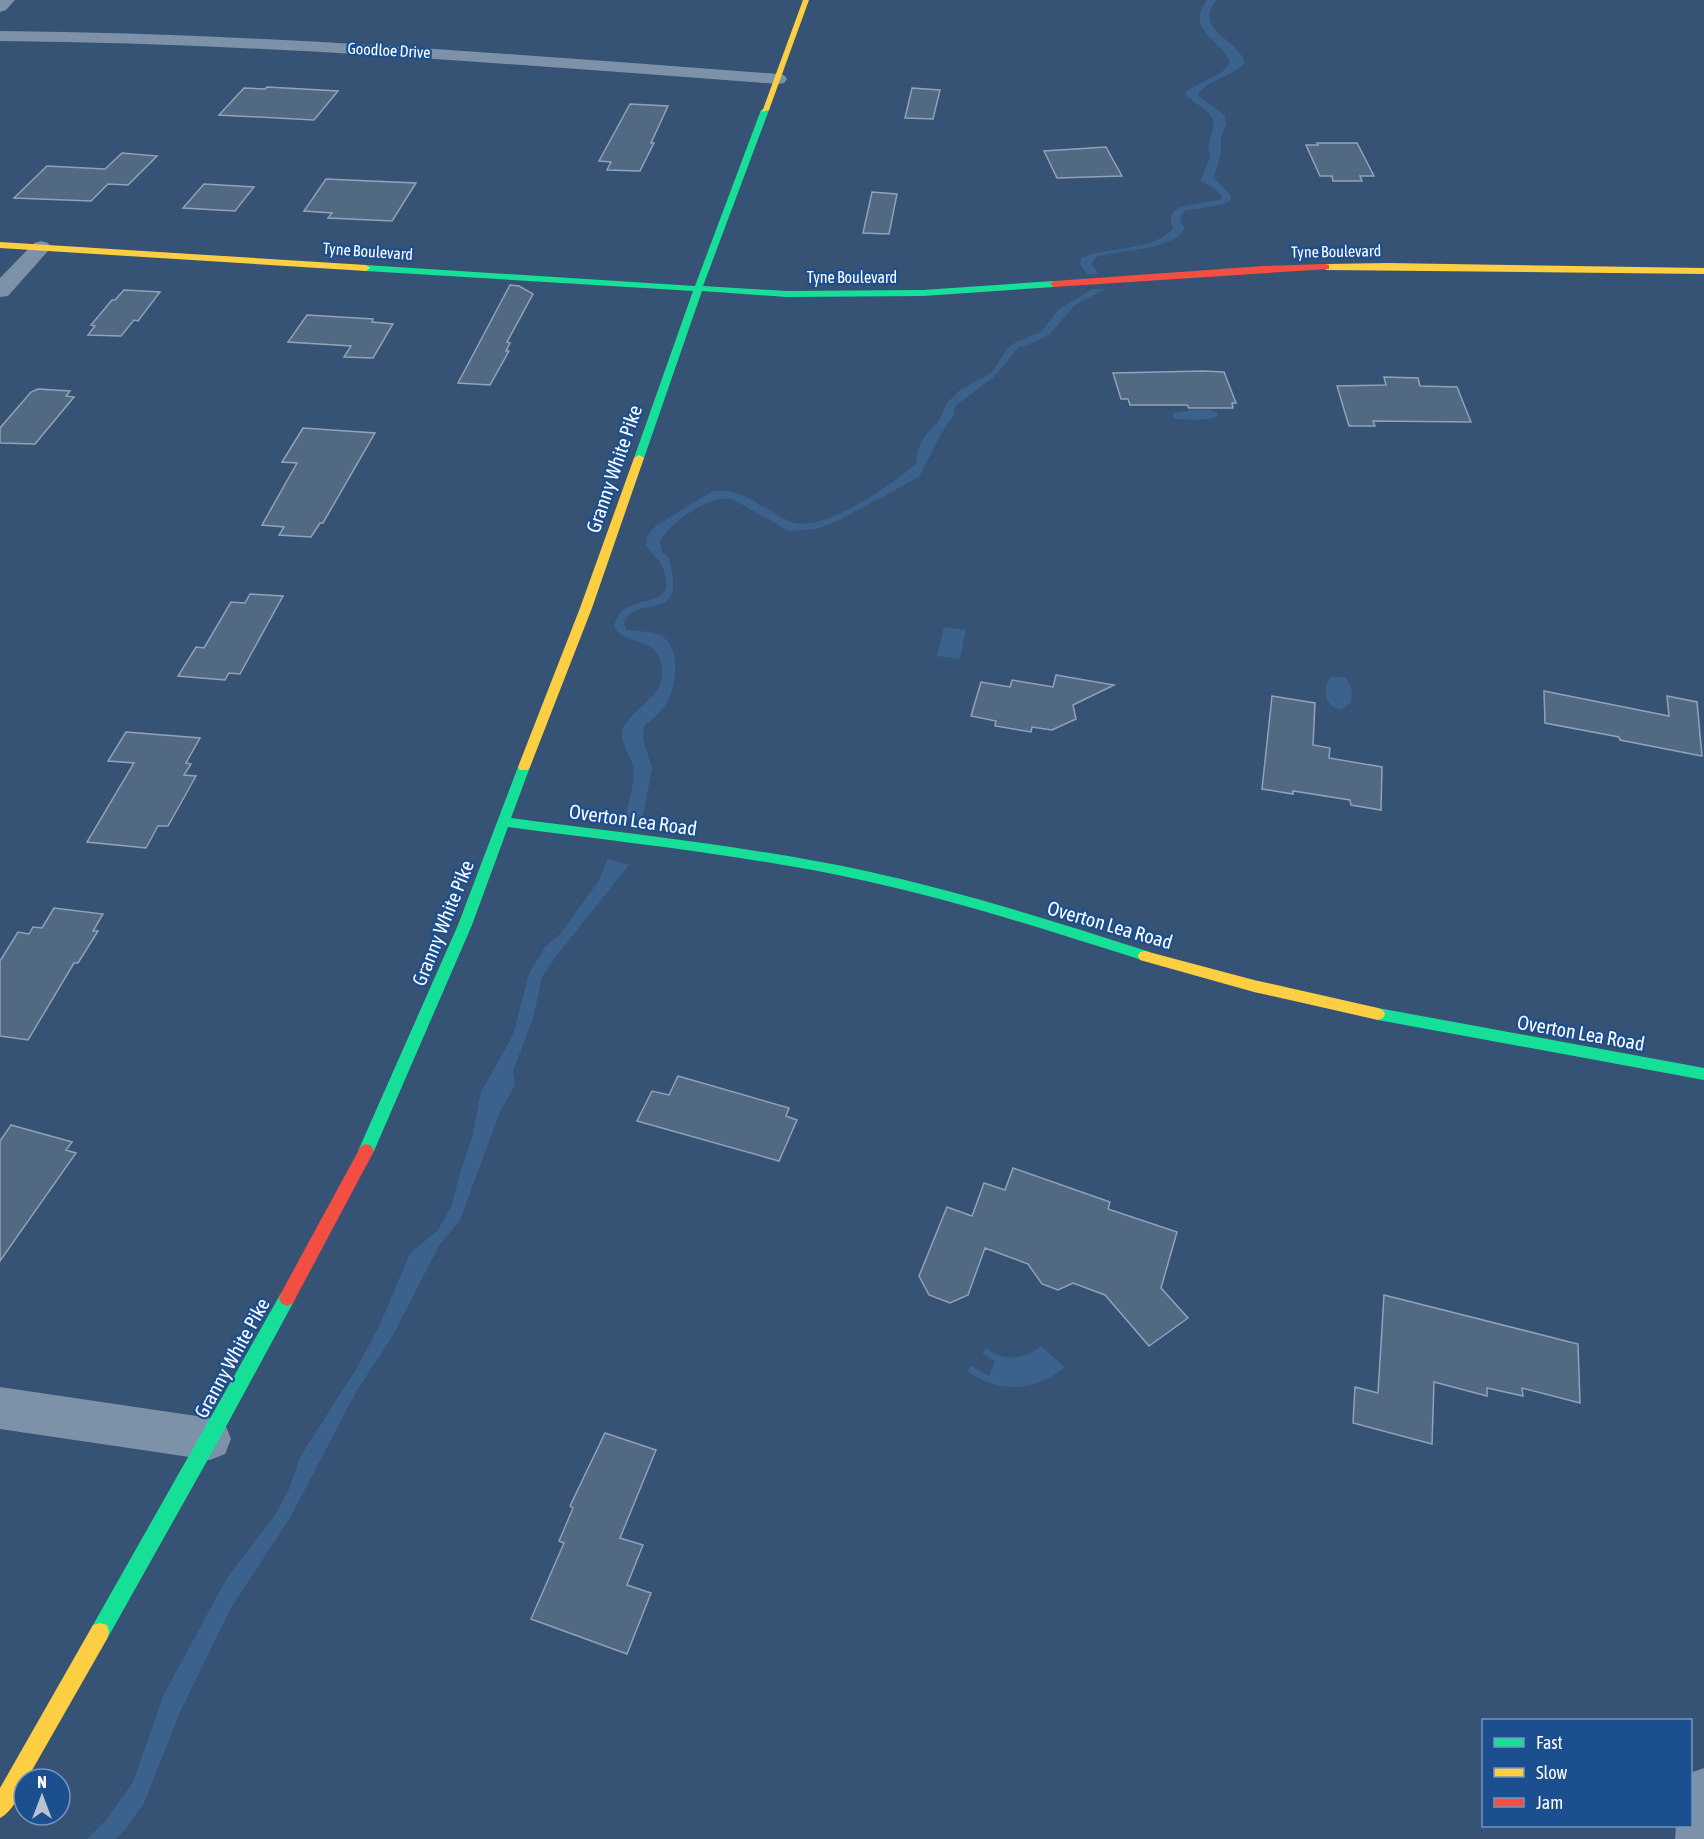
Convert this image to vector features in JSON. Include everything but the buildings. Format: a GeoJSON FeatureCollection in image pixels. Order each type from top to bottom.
{"type":"FeatureCollection","features":[{"type":"Feature","properties":{"kind":"street"},"geometry":{"type":"LineString","coordinates":[[0,7],[7,0]]}},
{"type":"Feature","properties":{"kind":"street","name":"Granny White Pike"},"geometry":{"type":"LineString","coordinates":[[0,1808],[210,1439],[370,1144],[465,925],[586,608],[698,289],[806,0]]}},
{"type":"Feature","properties":{"kind":"street","name":"Goodloe Drive"},"geometry":{"type":"LineString","coordinates":[[0,36],[123,38],[341,47],[778,79]]}},
{"type":"Feature","properties":{"kind":"street","name":"Tyne Boulevard"},"geometry":{"type":"LineString","coordinates":[[0,245],[787,294],[899,294],[1263,269],[1388,266],[1704,271]]}},
{"type":"Feature","properties":{"kind":"street"},"geometry":{"type":"LineString","coordinates":[[0,291],[41,247]]}},
{"type":"Feature","properties":{"kind":"street","name":"Overton Lea Road"},"geometry":{"type":"LineString","coordinates":[[504,822],[825,868],[924,890],[1190,969],[1282,992],[1497,1038],[1704,1074]]}},
{"type":"Feature","properties":{"kind":"street"},"geometry":{"type":"LineString","coordinates":[[0,1408],[210,1439]]}},
{"type":"Feature","properties":{"kind":"street"},"geometry":{"type":"LineString","coordinates":[[1700,1839],[1704,1792]]}},
{"type":"Feature","properties":{"kind":"water"},"geometry":{"type":"Polygon","coordinates":[[[1207,0],[1217,0],[1210,10],[1209,19],[1212,26],[1234,46],[1245,62],[1234,71],[1208,85],[1198,95],[1225,115],[1226,125],[1221,136],[1221,154],[1214,177],[1231,196],[1231,200],[1224,204],[1184,211],[1180,219],[1184,228],[1171,241],[1146,248],[1098,256],[1091,263],[1099,274],[1087,274],[1080,264],[1081,258],[1155,241],[1173,228],[1171,219],[1173,212],[1179,208],[1223,198],[1215,189],[1200,181],[1210,158],[1208,149],[1214,121],[1208,112],[1185,95],[1188,90],[1223,71],[1230,62],[1202,27],[1201,11],[1207,0]]]}},
{"type":"Feature","properties":{"kind":"water"},"geometry":{"type":"Polygon","coordinates":[[[1092,289],[1105,289],[1074,306],[1049,335],[1019,347],[994,377],[955,406],[954,415],[941,434],[919,477],[840,520],[817,529],[789,531],[732,499],[713,501],[692,511],[672,526],[660,541],[662,551],[669,558],[673,580],[672,594],[658,605],[639,609],[630,614],[624,623],[627,630],[655,633],[663,637],[673,651],[675,661],[674,681],[668,700],[657,715],[644,726],[643,739],[652,768],[642,821],[625,817],[633,780],[633,767],[622,738],[623,728],[657,690],[663,671],[660,659],[651,647],[625,637],[614,627],[619,614],[628,607],[659,597],[665,591],[666,580],[661,564],[646,545],[647,536],[654,527],[713,491],[734,492],[789,521],[803,524],[837,515],[856,506],[916,464],[918,449],[927,433],[939,421],[947,403],[960,390],[991,373],[1007,349],[1016,342],[1041,332],[1058,310],[1092,289]]]}},
{"type":"Feature","properties":{"kind":"water"},"geometry":{"type":"Polygon","coordinates":[[[1211,410],[1218,413],[1217,417],[1200,420],[1173,419],[1173,413],[1211,410]]]}},
{"type":"Feature","properties":{"kind":"water"},"geometry":{"type":"Polygon","coordinates":[[[944,627],[966,630],[960,659],[937,656],[944,627]]]}},
{"type":"Feature","properties":{"kind":"water"},"geometry":{"type":"Polygon","coordinates":[[[1333,676],[1346,678],[1352,689],[1351,702],[1342,710],[1331,706],[1327,699],[1327,683],[1333,676]]]}},
{"type":"Feature","properties":{"kind":"water"},"geometry":{"type":"Polygon","coordinates":[[[608,859],[629,865],[542,977],[533,1019],[513,1071],[515,1085],[500,1112],[460,1220],[439,1246],[392,1337],[356,1392],[290,1518],[231,1608],[181,1710],[144,1803],[125,1830],[115,1839],[87,1839],[107,1819],[133,1782],[164,1694],[228,1576],[273,1518],[289,1489],[300,1457],[358,1366],[381,1322],[410,1253],[438,1230],[451,1207],[472,1138],[481,1092],[513,1035],[529,973],[545,947],[560,934],[598,882],[608,859]]]}},
{"type":"Feature","properties":{"kind":"water"},"geometry":{"type":"Polygon","coordinates":[[[1041,1346],[1065,1367],[1042,1381],[1017,1387],[1005,1386],[992,1384],[967,1371],[971,1366],[989,1376],[995,1361],[982,1353],[986,1348],[1000,1356],[1014,1357],[1027,1354],[1041,1346]]]}},
{"type":"Feature","properties":{"kind":"traffic: fast"},"geometry":{"type":"LineString","coordinates":[[639,458],[698,289],[765,110]]}},
{"type":"Feature","properties":{"kind":"traffic: fast"},"geometry":{"type":"LineString","coordinates":[[366,268],[787,294],[923,293],[1054,284]]}},
{"type":"Feature","properties":{"kind":"traffic: fast"},"geometry":{"type":"LineString","coordinates":[[366,1151],[465,925],[524,767]]}},
{"type":"Feature","properties":{"kind":"traffic: fast"},"geometry":{"type":"LineString","coordinates":[[504,822],[730,852],[865,876],[971,903],[1145,956]]}},
{"type":"Feature","properties":{"kind":"traffic: fast"},"geometry":{"type":"LineString","coordinates":[[1378,1014],[1704,1074]]}},
{"type":"Feature","properties":{"kind":"traffic: fast"},"geometry":{"type":"LineString","coordinates":[[100,1632],[287,1298]]}},
{"type":"Feature","properties":{"kind":"traffic: slow"},"geometry":{"type":"LineString","coordinates":[[765,110],[806,0]]}},
{"type":"Feature","properties":{"kind":"traffic: slow"},"geometry":{"type":"LineString","coordinates":[[0,245],[366,268]]}},
{"type":"Feature","properties":{"kind":"traffic: slow"},"geometry":{"type":"LineString","coordinates":[[1326,267],[1704,271]]}},
{"type":"Feature","properties":{"kind":"traffic: slow"},"geometry":{"type":"LineString","coordinates":[[524,767],[586,608],[639,458]]}},
{"type":"Feature","properties":{"kind":"traffic: slow"},"geometry":{"type":"LineString","coordinates":[[1145,956],[1254,986],[1378,1014]]}},
{"type":"Feature","properties":{"kind":"traffic: slow"},"geometry":{"type":"LineString","coordinates":[[0,1808],[100,1632]]}},
{"type":"Feature","properties":{"kind":"traffic: jam"},"geometry":{"type":"LineString","coordinates":[[1054,284],[1263,269],[1326,267]]}},
{"type":"Feature","properties":{"kind":"traffic: jam"},"geometry":{"type":"LineString","coordinates":[[287,1298],[366,1151]]}}]}
